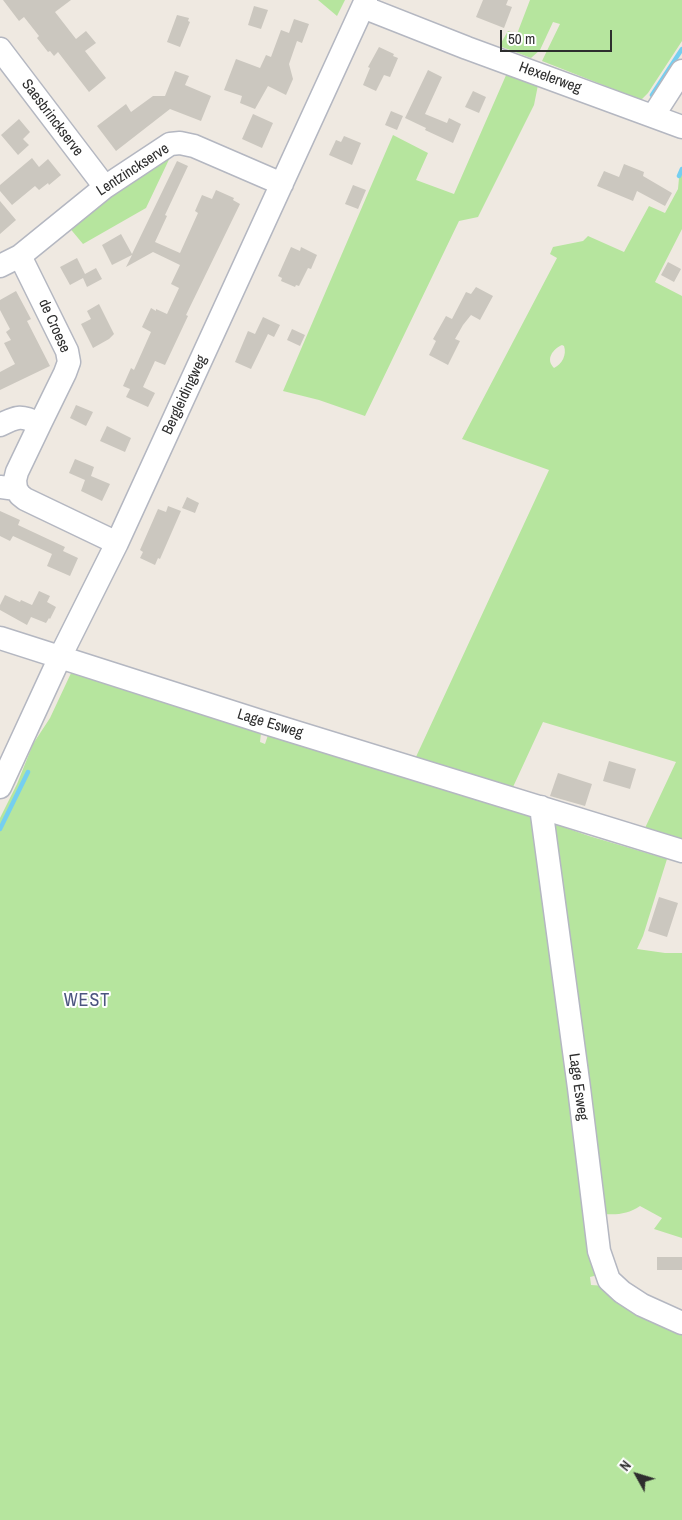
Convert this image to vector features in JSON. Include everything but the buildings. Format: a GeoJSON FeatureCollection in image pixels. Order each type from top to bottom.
{"type":"FeatureCollection","features":[{"type":"Feature","properties":{"kind":"street","name":"Hexelerweg"},"geometry":{"type":"LineString","coordinates":[[365,4],[467,48],[682,127]]}},
{"type":"Feature","properties":{"kind":"street","name":"Bergleidingweg"},"geometry":{"type":"LineString","coordinates":[[0,787],[60,657],[117,543],[365,4]]}},
{"type":"Feature","properties":{"kind":"street","name":"Saesbrinckserve"},"geometry":{"type":"LineString","coordinates":[[0,49],[104,187]]}},
{"type":"Feature","properties":{"kind":"street"},"geometry":{"type":"LineString","coordinates":[[653,116],[682,71]]}},
{"type":"Feature","properties":{"kind":"street","name":"Lentzinckserve"},"geometry":{"type":"LineString","coordinates":[[0,266],[20,256],[104,187],[170,144],[180,143],[194,146],[282,184]]}},
{"type":"Feature","properties":{"kind":"street","name":"de Croese"},"geometry":{"type":"LineString","coordinates":[[20,256],[67,351],[68,362],[66,373],[17,472],[15,480],[8,488],[25,499],[117,543]]}},
{"type":"Feature","properties":{"kind":"street"},"geometry":{"type":"LineString","coordinates":[[0,425],[18,417],[28,418],[40,424]]}},
{"type":"Feature","properties":{"kind":"street","name":"Lage Esweg"},"geometry":{"type":"LineString","coordinates":[[0,638],[682,852]]}},
{"type":"Feature","properties":{"kind":"street","name":"Lage Esweg"},"geometry":{"type":"LineString","coordinates":[[540,808],[600,1251],[610,1280],[622,1292],[642,1305],[682,1323]]}},
{"type":"Feature","properties":{"kind":"green space"},"geometry":{"type":"Polygon","coordinates":[[[318,0],[345,0],[337,16],[318,0]]]}},
{"type":"Feature","properties":{"kind":"green space"},"geometry":{"type":"Polygon","coordinates":[[[530,0],[682,0],[682,41],[648,93],[641,100],[542,61],[560,24],[553,22],[540,50],[531,58],[502,47],[501,43],[508,31],[517,34],[530,0]]]}},
{"type":"Feature","properties":{"kind":"green space"},"geometry":{"type":"Polygon","coordinates":[[[507,73],[538,85],[534,105],[478,217],[459,221],[365,416],[319,400],[283,391],[393,135],[428,153],[416,180],[454,194],[507,73]]]}},
{"type":"Feature","properties":{"kind":"green space"},"geometry":{"type":"Polygon","coordinates":[[[174,149],[146,208],[83,244],[68,226],[174,149]]]}},
{"type":"Feature","properties":{"kind":"green space"},"geometry":{"type":"Polygon","coordinates":[[[682,171],[682,229],[655,282],[682,296],[682,839],[645,828],[676,762],[543,722],[513,787],[415,759],[549,470],[462,439],[557,258],[550,254],[553,247],[583,241],[588,236],[624,252],[649,206],[665,213],[678,189],[682,171]],[[564,346],[559,347],[551,355],[550,361],[554,368],[563,359],[565,353],[564,346]]]}},
{"type":"Feature","properties":{"kind":"green space"},"geometry":{"type":"Polygon","coordinates":[[[72,671],[261,733],[260,742],[265,744],[268,735],[533,817],[598,1272],[590,1277],[591,1285],[606,1286],[682,1326],[682,1520],[0,1520],[0,818],[17,784],[33,744],[50,718],[72,671]]]}},
{"type":"Feature","properties":{"kind":"green space"},"geometry":{"type":"Polygon","coordinates":[[[555,824],[667,859],[643,936],[637,949],[665,953],[682,953],[682,1238],[654,1229],[662,1218],[640,1206],[623,1213],[603,1214],[555,824]]]}},
{"type":"Feature","properties":{"kind":"waterway"},"geometry":{"type":"LineString","coordinates":[[652,95],[682,49]]}},
{"type":"Feature","properties":{"kind":"waterway"},"geometry":{"type":"LineString","coordinates":[[679,176],[682,169]]}},
{"type":"Feature","properties":{"kind":"waterway"},"geometry":{"type":"LineString","coordinates":[[0,829],[28,772]]}},
{"type":"Feature","properties":{"kind":"district","name":"WEST"},"geometry":{"type":"Point","coordinates":[87,1001]}}]}
